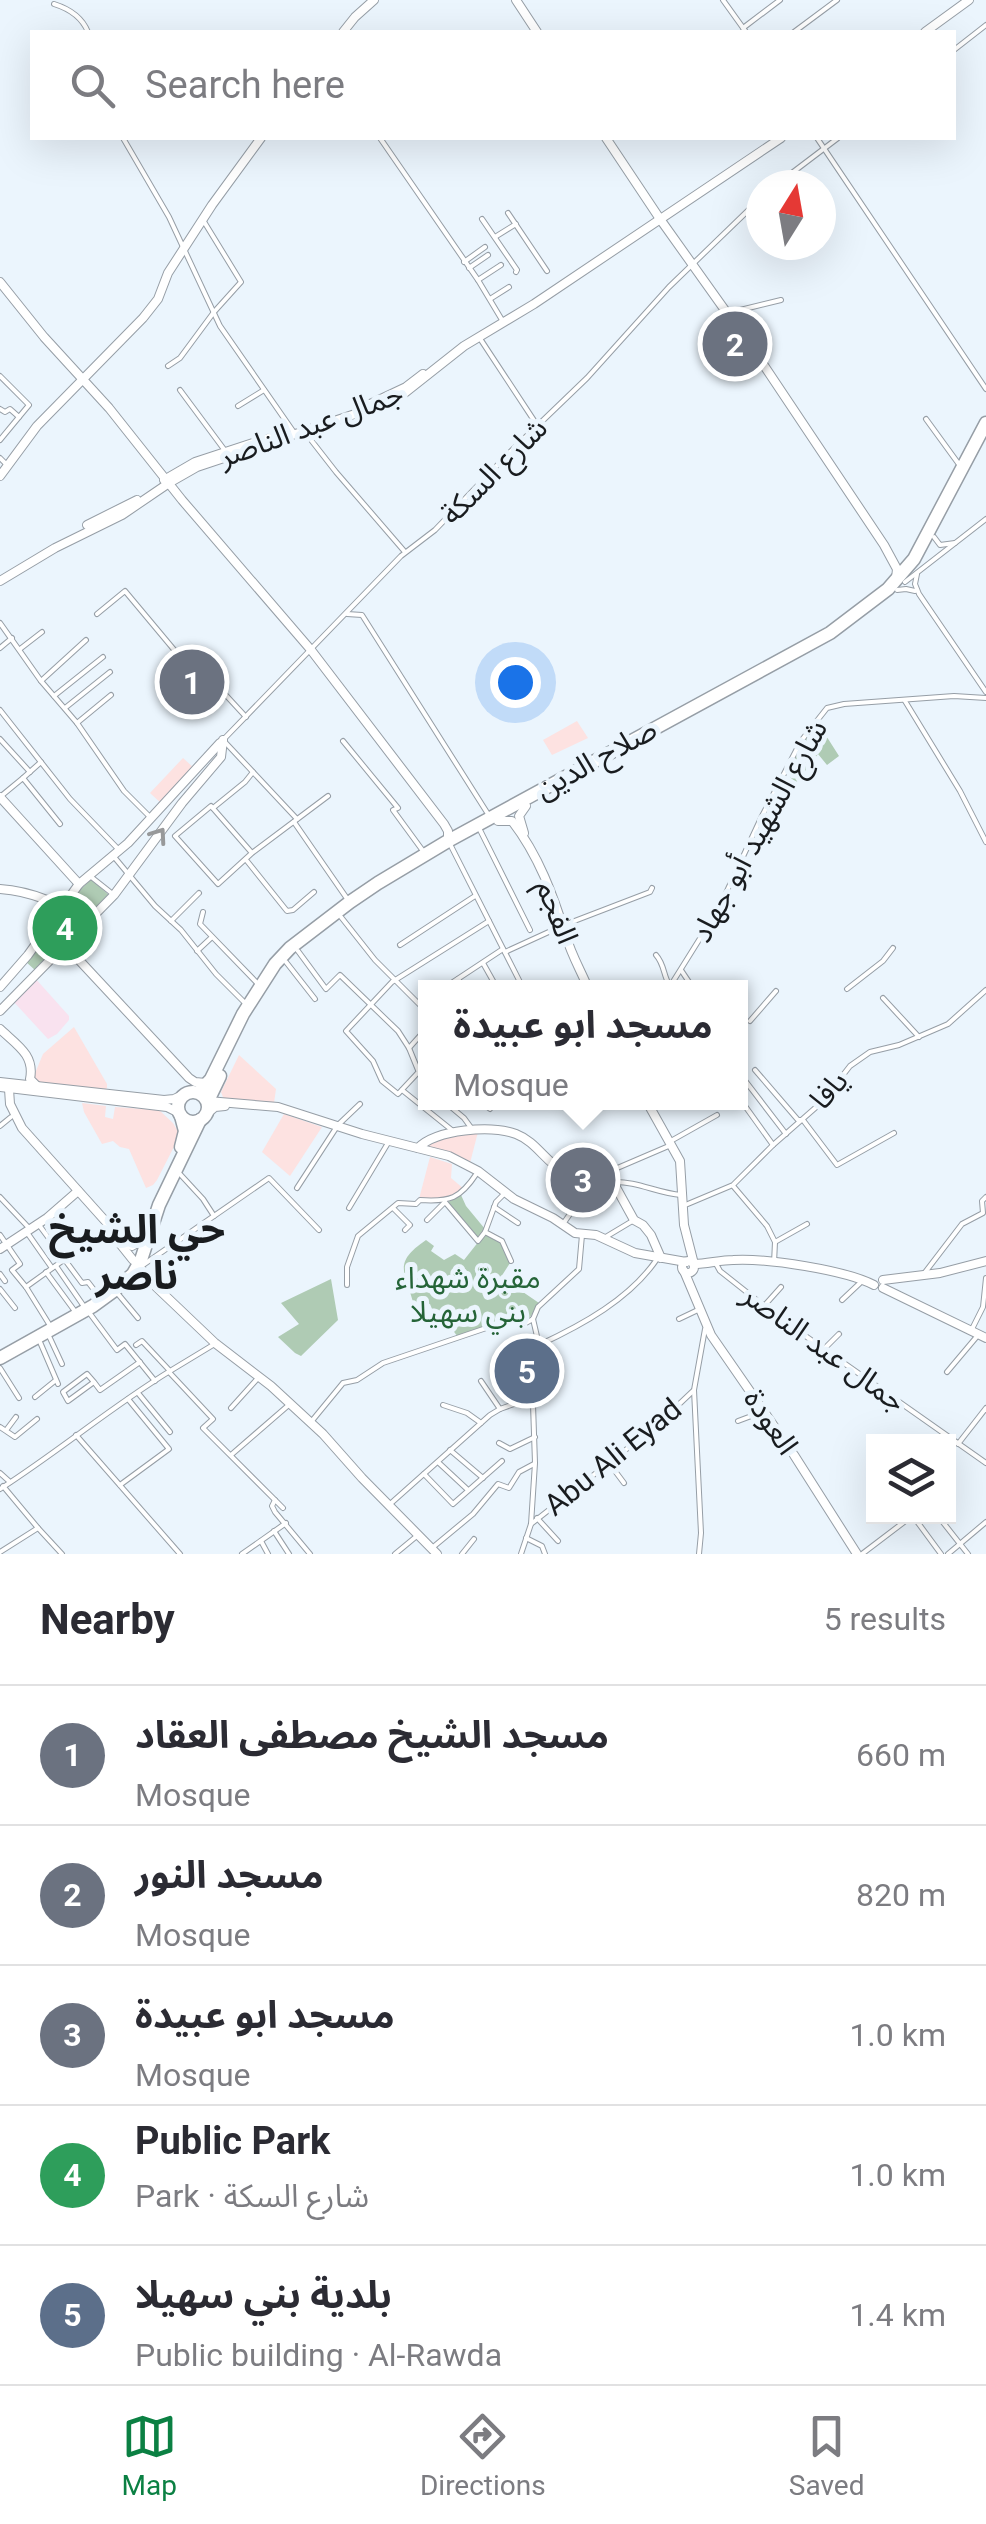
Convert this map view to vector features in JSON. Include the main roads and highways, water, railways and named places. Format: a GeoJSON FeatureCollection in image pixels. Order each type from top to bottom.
{"type":"FeatureCollection","features":[{"type":"Feature","properties":{"kind":"highway","name":"صلاح الدين"},"geometry":{"type":"LineString","coordinates":[[904,582],[986,423]]}},
{"type":"Feature","properties":{"kind":"highway","name":"صلاح الدين"},"geometry":{"type":"LineString","coordinates":[[398,875],[426,855],[480,830],[626,746],[811,648],[904,582],[934,537],[986,439]]}},
{"type":"Feature","properties":{"kind":"highway","name":"صلاح الدين"},"geometry":{"type":"LineString","coordinates":[[0,1355],[115,1290],[133,1274],[202,1097],[259,986],[290,948],[350,902],[465,832],[526,806],[626,746]]}},
{"type":"Feature","properties":{"kind":"highway","name":"صلاح الدين"},"geometry":{"type":"LineString","coordinates":[[202,1097],[274,976],[297,950],[380,886]]}},
{"type":"Feature","properties":{"kind":"highway"},"geometry":{"type":"LineString","coordinates":[[180,1115],[190,1122],[202,1097]]}},
{"type":"Feature","properties":{"kind":"highway"},"geometry":{"type":"LineString","coordinates":[[184,1139],[178,1102],[202,1097]]}},
{"type":"Feature","properties":{"kind":"highway"},"geometry":{"type":"LineString","coordinates":[[163,1106],[175,1118],[184,1139]]}},
{"type":"Feature","properties":{"kind":"highway","name":"صلاح الدين"},"geometry":{"type":"LineString","coordinates":[[82,1308],[137,1264],[148,1214],[172,1174],[184,1139]]}},
{"type":"Feature","properties":{"kind":"main road"},"geometry":{"type":"LineString","coordinates":[[345,30],[374,0]]}},
{"type":"Feature","properties":{"kind":"main road"},"geometry":{"type":"LineString","coordinates":[[516,0],[535,30]]}},
{"type":"Feature","properties":{"kind":"main road"},"geometry":{"type":"LineString","coordinates":[[928,30],[970,0]]}},
{"type":"Feature","properties":{"kind":"main road"},"geometry":{"type":"LineString","coordinates":[[0,476],[4,461],[151,308],[184,248],[259,140]]}},
{"type":"Feature","properties":{"kind":"main road"},"geometry":{"type":"LineString","coordinates":[[607,140],[884,545],[904,582]]}},
{"type":"Feature","properties":{"kind":"main road","name":"جمال عبد الناصر"},"geometry":{"type":"LineString","coordinates":[[297,432],[406,387],[458,346],[658,223],[778,140]]}},
{"type":"Feature","properties":{"kind":"main road"},"geometry":{"type":"LineString","coordinates":[[0,282],[312,650],[438,816],[448,831],[450,844]]}},
{"type":"Feature","properties":{"kind":"main road","name":"جمال عبد الناصر"},"geometry":{"type":"LineString","coordinates":[[0,579],[122,516],[168,480],[227,454],[402,396],[502,320]]}},
{"type":"Feature","properties":{"kind":"main road"},"geometry":{"type":"LineString","coordinates":[[884,545],[899,560],[914,559]]}},
{"type":"Feature","properties":{"kind":"main road","name":"شارع السكة"},"geometry":{"type":"LineString","coordinates":[[0,986],[80,884],[117,853],[224,740],[221,757],[114,895],[0,1011]]}},
{"type":"Feature","properties":{"kind":"main road"},"geometry":{"type":"LineString","coordinates":[[0,797],[80,884]]}},
{"type":"Feature","properties":{"kind":"main road"},"geometry":{"type":"LineString","coordinates":[[524,838],[518,816],[526,806]]}},
{"type":"Feature","properties":{"kind":"main road"},"geometry":{"type":"LineString","coordinates":[[438,816],[465,832]]}},
{"type":"Feature","properties":{"kind":"main road"},"geometry":{"type":"LineString","coordinates":[[494,819],[512,821],[524,838]]}},
{"type":"Feature","properties":{"kind":"main road","name":"الفجم"},"geometry":{"type":"LineString","coordinates":[[524,838],[547,881],[585,980]]}},
{"type":"Feature","properties":{"kind":"main road"},"geometry":{"type":"LineString","coordinates":[[0,887],[22,889],[58,902],[69,899]]}},
{"type":"Feature","properties":{"kind":"main road"},"geometry":{"type":"LineString","coordinates":[[0,887],[71,909],[87,923]]}},
{"type":"Feature","properties":{"kind":"main road"},"geometry":{"type":"LineString","coordinates":[[44,900],[52,909],[51,924]]}},
{"type":"Feature","properties":{"kind":"main road"},"geometry":{"type":"LineString","coordinates":[[64,946],[195,1082],[202,1097]]}},
{"type":"Feature","properties":{"kind":"main road"},"geometry":{"type":"LineString","coordinates":[[64,946],[215,1107],[282,1110],[430,1152],[477,1174],[503,1195],[582,1236],[593,1236],[632,1254],[664,1259]]}},
{"type":"Feature","properties":{"kind":"main road"},"geometry":{"type":"LineString","coordinates":[[0,1029],[28,1056],[32,1066],[30,1079],[37,1086]]}},
{"type":"Feature","properties":{"kind":"main road"},"geometry":{"type":"LineString","coordinates":[[2,1088],[37,1086],[164,1100],[220,1098],[223,1102]]}},
{"type":"Feature","properties":{"kind":"main road"},"geometry":{"type":"LineString","coordinates":[[2,1088],[163,1106],[180,1115]]}},
{"type":"Feature","properties":{"kind":"main road"},"geometry":{"type":"LineString","coordinates":[[2,1088],[11,1117],[25,1137],[125,1244],[139,1242]]}},
{"type":"Feature","properties":{"kind":"main road"},"geometry":{"type":"LineString","coordinates":[[2,1088],[22,1128],[152,1283],[215,1344],[311,1422],[434,1551]]}},
{"type":"Feature","properties":{"kind":"main road"},"geometry":{"type":"LineString","coordinates":[[202,1097],[278,1107],[464,1162],[514,1199],[582,1236],[604,1238],[635,1253],[691,1265],[737,1260],[823,1268],[879,1283],[979,1334]]}},
{"type":"Feature","properties":{"kind":"main road"},"geometry":{"type":"LineString","coordinates":[[651,1110],[680,1161],[680,1196],[691,1265]]}},
{"type":"Feature","properties":{"kind":"main road"},"geometry":{"type":"LineString","coordinates":[[418,1148],[454,1132],[472,1129],[514,1134],[562,1171],[590,1171],[614,1182],[634,1220],[648,1231],[664,1259]]}},
{"type":"Feature","properties":{"kind":"main road"},"geometry":{"type":"LineString","coordinates":[[3,1243],[30,1228],[76,1191]]}},
{"type":"Feature","properties":{"kind":"main road"},"geometry":{"type":"LineString","coordinates":[[772,1262],[879,1283],[986,1261]]}},
{"type":"Feature","properties":{"kind":"main road","name":"العودة"},"geometry":{"type":"LineString","coordinates":[[691,1265],[692,1286],[705,1324],[859,1554]]}},
{"type":"Feature","properties":{"kind":"place","name":"مسجد النور"},"geometry":{"type":"Point","coordinates":[735,344]}},
{"type":"Feature","properties":{"kind":"place","name":"مسجد الشيخ مصطفى العقاد"},"geometry":{"type":"Point","coordinates":[192,682]}},
{"type":"Feature","properties":{"kind":"place","name":"Public Park"},"geometry":{"type":"Point","coordinates":[65,928]}},
{"type":"Feature","properties":{"kind":"place","name":"مسجد ابو عبيدة"},"geometry":{"type":"Point","coordinates":[583,1180]}},
{"type":"Feature","properties":{"kind":"place","name":"بلدية بني سهيلا"},"geometry":{"type":"Point","coordinates":[527,1371]}},
{"type":"Feature","properties":{"kind":"district","name":"حي الشيخ ناصر"},"geometry":{"type":"Point","coordinates":[137,1252]}},
{"type":"Feature","properties":{"kind":"park label","name":"مقبرة شهداء بني سهيلا"},"geometry":{"type":"Point","coordinates":[468,1295]}}]}
